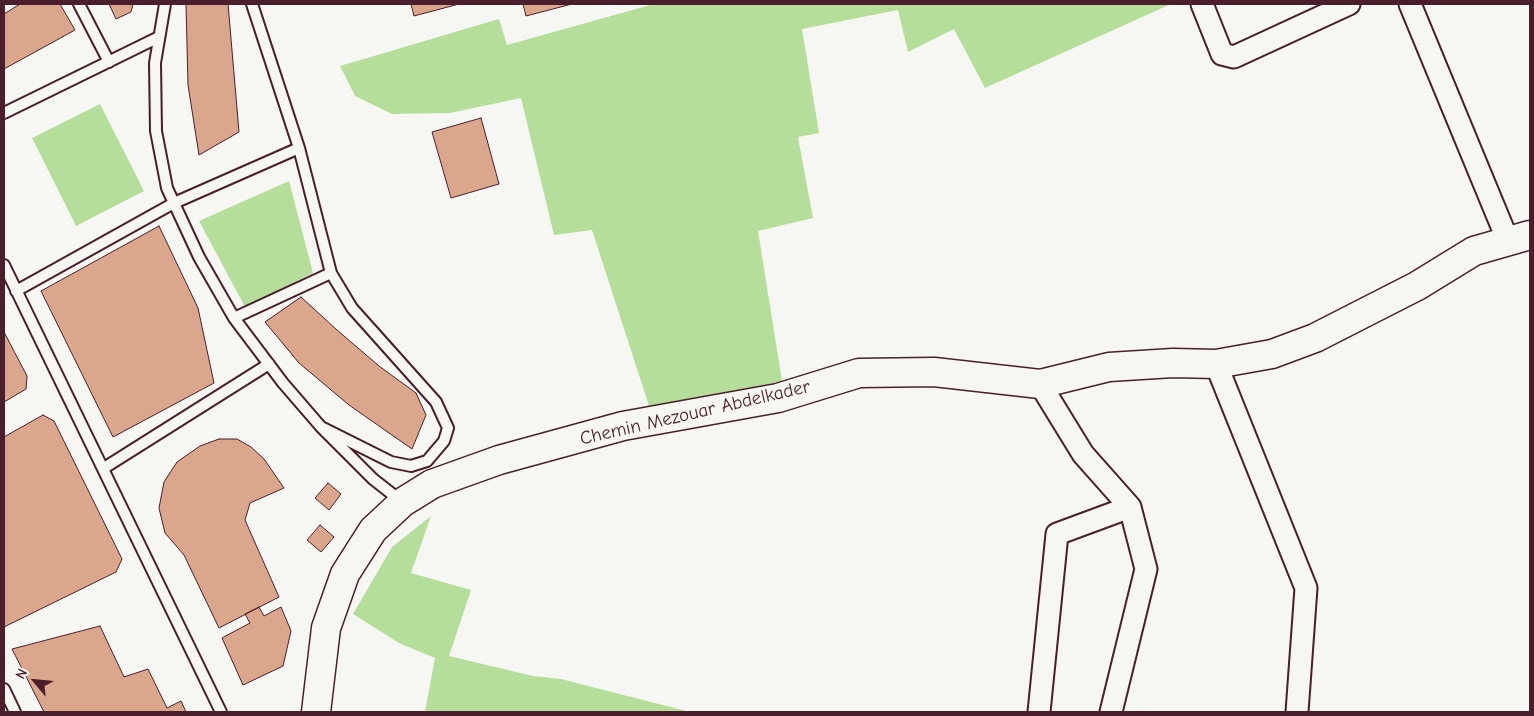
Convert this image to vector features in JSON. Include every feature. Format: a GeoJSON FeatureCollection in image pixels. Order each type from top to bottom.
{"type":"FeatureCollection","features":[{"type":"Feature","properties":{"kind":"street"},"geometry":{"type":"LineString","coordinates":[[1202,4],[1222,54],[1234,57],[1349,4]]}},
{"type":"Feature","properties":{"kind":"street"},"geometry":{"type":"LineString","coordinates":[[1410,4],[1519,238]]}},
{"type":"Feature","properties":{"kind":"street","name":"Chemin Mezouar Abdelkader"},"geometry":{"type":"LineString","coordinates":[[316,712],[326,628],[345,574],[373,530],[402,502],[432,484],[499,460],[623,426],[778,398],[859,372],[934,372],[1040,384],[1109,367],[1173,363],[1216,364],[1272,354],[1315,338],[1417,286],[1474,251],[1519,238]]}},
{"type":"Feature","properties":{"kind":"street"},"geometry":{"type":"LineString","coordinates":[[1216,364],[1306,588],[1297,712]]}},
{"type":"Feature","properties":{"kind":"street"},"geometry":{"type":"LineString","coordinates":[[1040,384],[1083,454],[1130,507],[1146,569],[1111,712]]}},
{"type":"Feature","properties":{"kind":"street"},"geometry":{"type":"LineString","coordinates":[[1039,712],[1057,534],[1130,507]]}},
{"type":"Feature","properties":{"kind":"lane"},"geometry":{"type":"LineString","coordinates":[[79,4],[109,62]]}},
{"type":"Feature","properties":{"kind":"lane"},"geometry":{"type":"LineString","coordinates":[[165,4],[155,63],[156,131],[167,188],[199,257],[234,318],[321,427],[373,479],[402,502]]}},
{"type":"Feature","properties":{"kind":"lane"},"geometry":{"type":"LineString","coordinates":[[252,4],[299,148],[331,273],[352,308],[436,402],[448,428],[444,441],[427,460],[411,466],[390,462],[321,427]]}},
{"type":"Feature","properties":{"kind":"lane"},"geometry":{"type":"LineString","coordinates":[[4,113],[159,37]]}},
{"type":"Feature","properties":{"kind":"lane"},"geometry":{"type":"LineString","coordinates":[[16,291],[174,203],[299,148]]}},
{"type":"Feature","properties":{"kind":"lane"},"geometry":{"type":"LineString","coordinates":[[4,265],[221,712]]}},
{"type":"Feature","properties":{"kind":"lane"},"geometry":{"type":"LineString","coordinates":[[234,318],[331,273]]}},
{"type":"Feature","properties":{"kind":"lane"},"geometry":{"type":"LineString","coordinates":[[104,468],[269,364]]}},
{"type":"Feature","properties":{"kind":"lane"},"geometry":{"type":"LineString","coordinates":[[4,688],[15,712]]}},
{"type":"Feature","properties":{"kind":"green space"},"geometry":{"type":"Polygon","coordinates":[[[654,4],[1171,4],[985,88],[954,29],[908,52],[898,10],[802,29],[819,133],[798,137],[813,218],[758,231],[782,381],[650,409],[592,230],[554,235],[521,98],[450,113],[392,114],[355,96],[340,66],[499,19],[507,45],[654,4]]]}},
{"type":"Feature","properties":{"kind":"green space"},"geometry":{"type":"Polygon","coordinates":[[[100,104],[144,191],[76,226],[32,138],[100,104]]]}},
{"type":"Feature","properties":{"kind":"green space"},"geometry":{"type":"Polygon","coordinates":[[[289,181],[313,273],[245,307],[199,221],[289,181]]]}},
{"type":"Feature","properties":{"kind":"green space"},"geometry":{"type":"Polygon","coordinates":[[[431,516],[411,573],[471,590],[449,656],[533,676],[561,679],[690,712],[425,712],[435,658],[399,643],[353,614],[392,547],[431,516]]]}},
{"type":"Feature","properties":{"kind":"building"},"geometry":{"type":"Polygon","coordinates":[[[20,4],[60,4],[75,30],[4,69],[4,14],[20,4]]]}},
{"type":"Feature","properties":{"kind":"building"},"geometry":{"type":"Polygon","coordinates":[[[109,4],[133,4],[131,12],[116,19],[109,4]]]}},
{"type":"Feature","properties":{"kind":"building"},"geometry":{"type":"Polygon","coordinates":[[[186,4],[228,4],[239,132],[199,155],[188,85],[186,4]]]}},
{"type":"Feature","properties":{"kind":"building"},"geometry":{"type":"Polygon","coordinates":[[[411,4],[459,4],[414,16],[411,4]]]}},
{"type":"Feature","properties":{"kind":"building"},"geometry":{"type":"Polygon","coordinates":[[[523,4],[572,4],[526,16],[523,4]]]}},
{"type":"Feature","properties":{"kind":"building"},"geometry":{"type":"Polygon","coordinates":[[[481,118],[499,184],[451,198],[432,132],[481,118]]]}},
{"type":"Feature","properties":{"kind":"building"},"geometry":{"type":"Polygon","coordinates":[[[159,226],[198,308],[214,383],[113,437],[41,291],[159,226]]]}},
{"type":"Feature","properties":{"kind":"building"},"geometry":{"type":"Polygon","coordinates":[[[301,297],[379,366],[416,393],[426,415],[412,449],[349,405],[299,363],[265,322],[301,297]]]}},
{"type":"Feature","properties":{"kind":"building"},"geometry":{"type":"Polygon","coordinates":[[[4,332],[27,376],[26,389],[4,402],[4,332]]]}},
{"type":"Feature","properties":{"kind":"building"},"geometry":{"type":"Polygon","coordinates":[[[43,415],[54,421],[122,559],[116,572],[4,627],[4,437],[43,415]]]}},
{"type":"Feature","properties":{"kind":"building"},"geometry":{"type":"Polygon","coordinates":[[[219,439],[237,439],[251,447],[264,459],[284,488],[250,503],[245,520],[279,597],[219,628],[184,555],[165,533],[159,508],[164,482],[177,462],[200,446],[219,439]]]}},
{"type":"Feature","properties":{"kind":"building"},"geometry":{"type":"Polygon","coordinates":[[[328,483],[341,494],[329,510],[315,498],[328,483]]]}},
{"type":"Feature","properties":{"kind":"building"},"geometry":{"type":"Polygon","coordinates":[[[320,525],[334,537],[321,552],[307,540],[320,525]]]}},
{"type":"Feature","properties":{"kind":"building"},"geometry":{"type":"Polygon","coordinates":[[[259,607],[264,616],[281,607],[291,631],[283,666],[243,685],[222,638],[250,623],[245,614],[259,607]]]}},
{"type":"Feature","properties":{"kind":"building"},"geometry":{"type":"Polygon","coordinates":[[[100,626],[124,677],[148,669],[167,708],[181,701],[186,712],[44,712],[12,649],[100,626]]]}}]}
